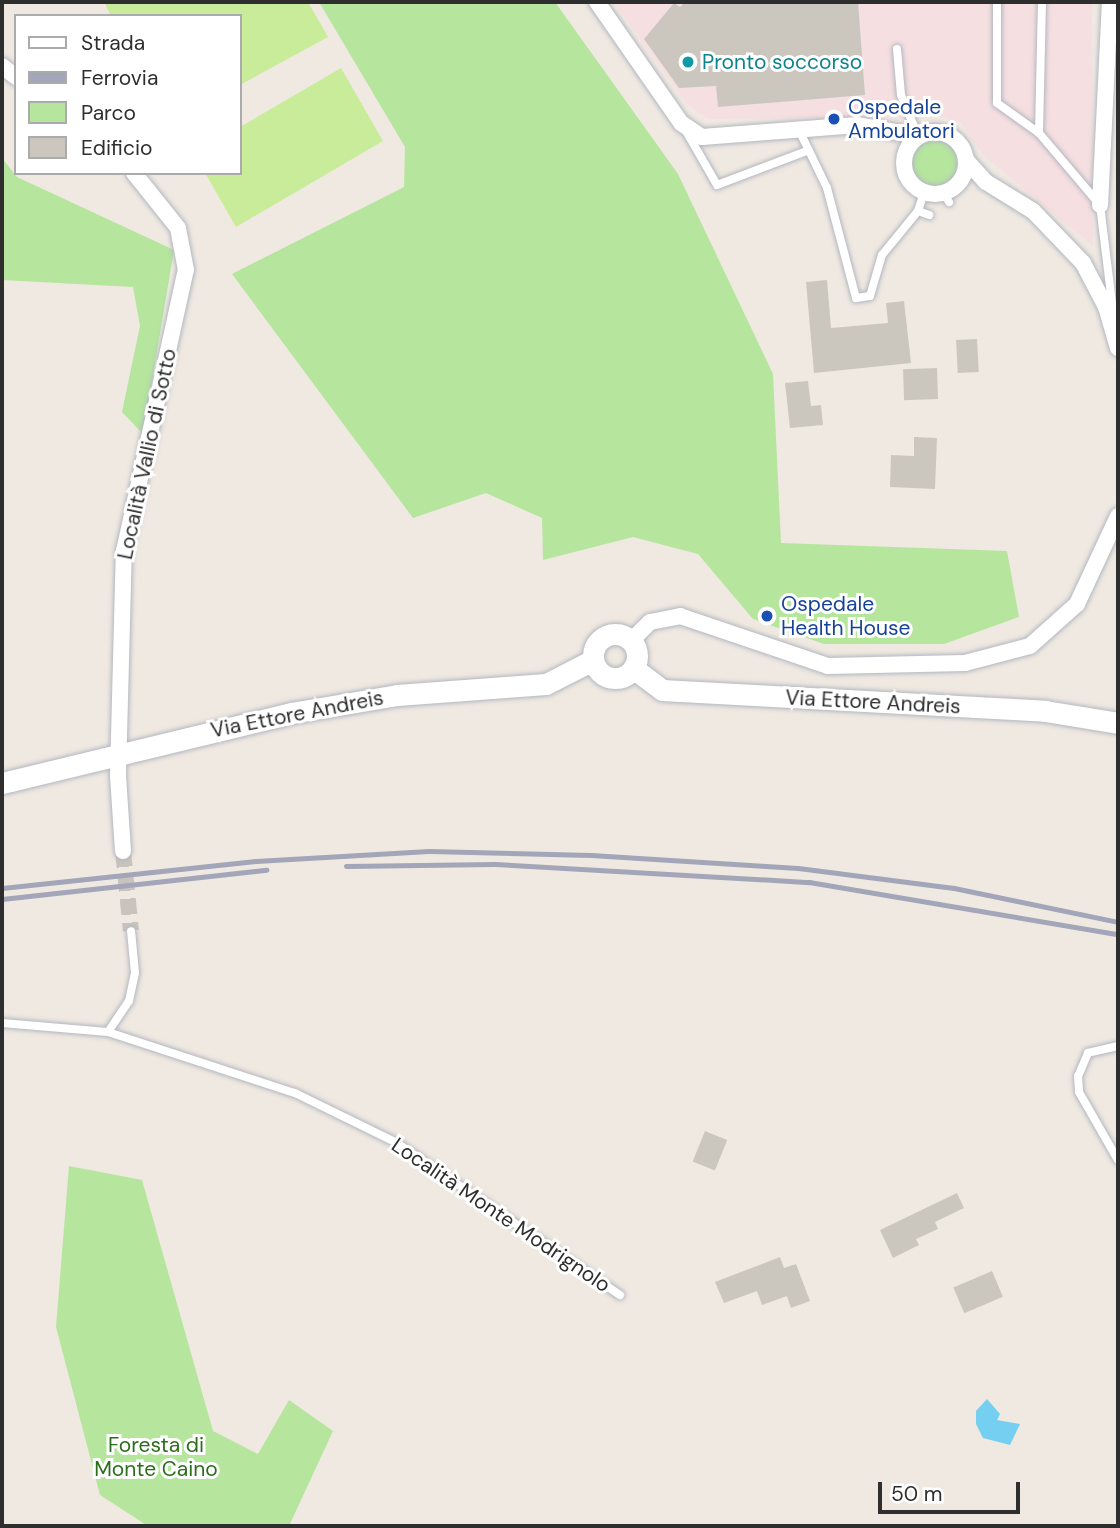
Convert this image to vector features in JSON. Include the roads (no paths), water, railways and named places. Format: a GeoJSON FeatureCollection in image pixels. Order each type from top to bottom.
{"type":"FeatureCollection","features":[{"type":"Feature","properties":{"kind":"street"},"geometry":{"type":"LineString","coordinates":[[597,2],[681,122],[702,137],[799,130],[887,128],[918,136],[947,134],[962,146],[967,161],[986,182],[1033,211],[1083,263],[1114,328],[1118,348]]}},
{"type":"Feature","properties":{"kind":"street"},"geometry":{"type":"LineString","coordinates":[[1100,205],[1110,2]]}},
{"type":"Feature","properties":{"kind":"street"},"geometry":{"type":"LineString","coordinates":[[887,128],[905,156],[910,181],[924,192],[946,198],[961,181],[967,161]]}},
{"type":"Feature","properties":{"kind":"street"},"geometry":{"type":"LineString","coordinates":[[905,156],[918,136]]}},
{"type":"Feature","properties":{"kind":"street","name":"Località Vallio di Sotto"},"geometry":{"type":"LineString","coordinates":[[123,851],[120,752],[124,551],[186,270],[178,228],[136,175]]}},
{"type":"Feature","properties":{"kind":"street"},"geometry":{"type":"LineString","coordinates":[[961,181],[986,182]]}},
{"type":"Feature","properties":{"kind":"street"},"geometry":{"type":"LineString","coordinates":[[631,641],[617,634],[601,638],[593,660],[610,678],[633,668],[631,641],[650,622],[680,616],[828,666],[965,663],[1030,646],[1077,604],[1118,516]]}},
{"type":"Feature","properties":{"kind":"street","name":"Via Ettore Andreis"},"geometry":{"type":"LineString","coordinates":[[2,783],[120,752],[397,695],[546,684],[593,660]]}},
{"type":"Feature","properties":{"kind":"street","name":"Via Ettore Andreis"},"geometry":{"type":"LineString","coordinates":[[633,668],[662,690],[1045,711],[1118,723]]}},
{"type":"Feature","properties":{"kind":"lane"},"geometry":{"type":"LineString","coordinates":[[997,2],[997,103],[1039,133],[1100,205],[1114,328]]}},
{"type":"Feature","properties":{"kind":"lane"},"geometry":{"type":"LineString","coordinates":[[1039,133],[1042,2]]}},
{"type":"Feature","properties":{"kind":"lane"},"geometry":{"type":"LineString","coordinates":[[897,49],[901,95],[918,136]]}},
{"type":"Feature","properties":{"kind":"lane"},"geometry":{"type":"LineString","coordinates":[[681,122],[717,185],[808,150]]}},
{"type":"Feature","properties":{"kind":"lane"},"geometry":{"type":"LineString","coordinates":[[799,130],[827,188],[856,298],[870,296],[882,255],[918,211],[924,192]]}},
{"type":"Feature","properties":{"kind":"lane"},"geometry":{"type":"LineString","coordinates":[[918,211],[929,215]]}},
{"type":"Feature","properties":{"kind":"lane"},"geometry":{"type":"LineString","coordinates":[[108,1032],[129,1000],[135,973],[131,931]]}},
{"type":"Feature","properties":{"kind":"lane","name":"Località Monte Modrignolo"},"geometry":{"type":"LineString","coordinates":[[2,1024],[108,1032],[295,1093],[397,1143],[620,1295]]}},
{"type":"Feature","properties":{"kind":"lane"},"geometry":{"type":"LineString","coordinates":[[1118,1046],[1088,1053],[1078,1076],[1079,1092],[1118,1160]]}},
{"type":"Feature","properties":{"kind":"water"},"geometry":{"type":"Polygon","coordinates":[[[987,1399],[1000,1414],[997,1420],[1020,1424],[1010,1445],[983,1438],[976,1424],[976,1411],[987,1399]]]}},
{"type":"Feature","properties":{"kind":"tunnel"},"geometry":{"type":"LineString","coordinates":[[123,851],[131,931]]}},
{"type":"Feature","properties":{"kind":"railway"},"geometry":{"type":"LineString","coordinates":[[2,888],[256,861],[429,851],[591,855],[798,868],[954,888],[1118,922]]}},
{"type":"Feature","properties":{"kind":"railway"},"geometry":{"type":"LineString","coordinates":[[346,866],[495,864],[809,882],[1118,934]]}},
{"type":"Feature","properties":{"kind":"railway"},"geometry":{"type":"LineString","coordinates":[[2,899],[266,870]]}},
{"type":"Feature","properties":{"kind":"place","name":"Pronto soccorso"},"geometry":{"type":"Point","coordinates":[688,62]}},
{"type":"Feature","properties":{"kind":"place","name":"Ospedale Ambulatori"},"geometry":{"type":"Point","coordinates":[834,119]}},
{"type":"Feature","properties":{"kind":"place","name":"Ospedale Health House"},"geometry":{"type":"Point","coordinates":[767,616]}},
{"type":"Feature","properties":{"kind":"park label","name":"Foresta di Monte Caino"},"geometry":{"type":"Point","coordinates":[156,1457]}}]}
